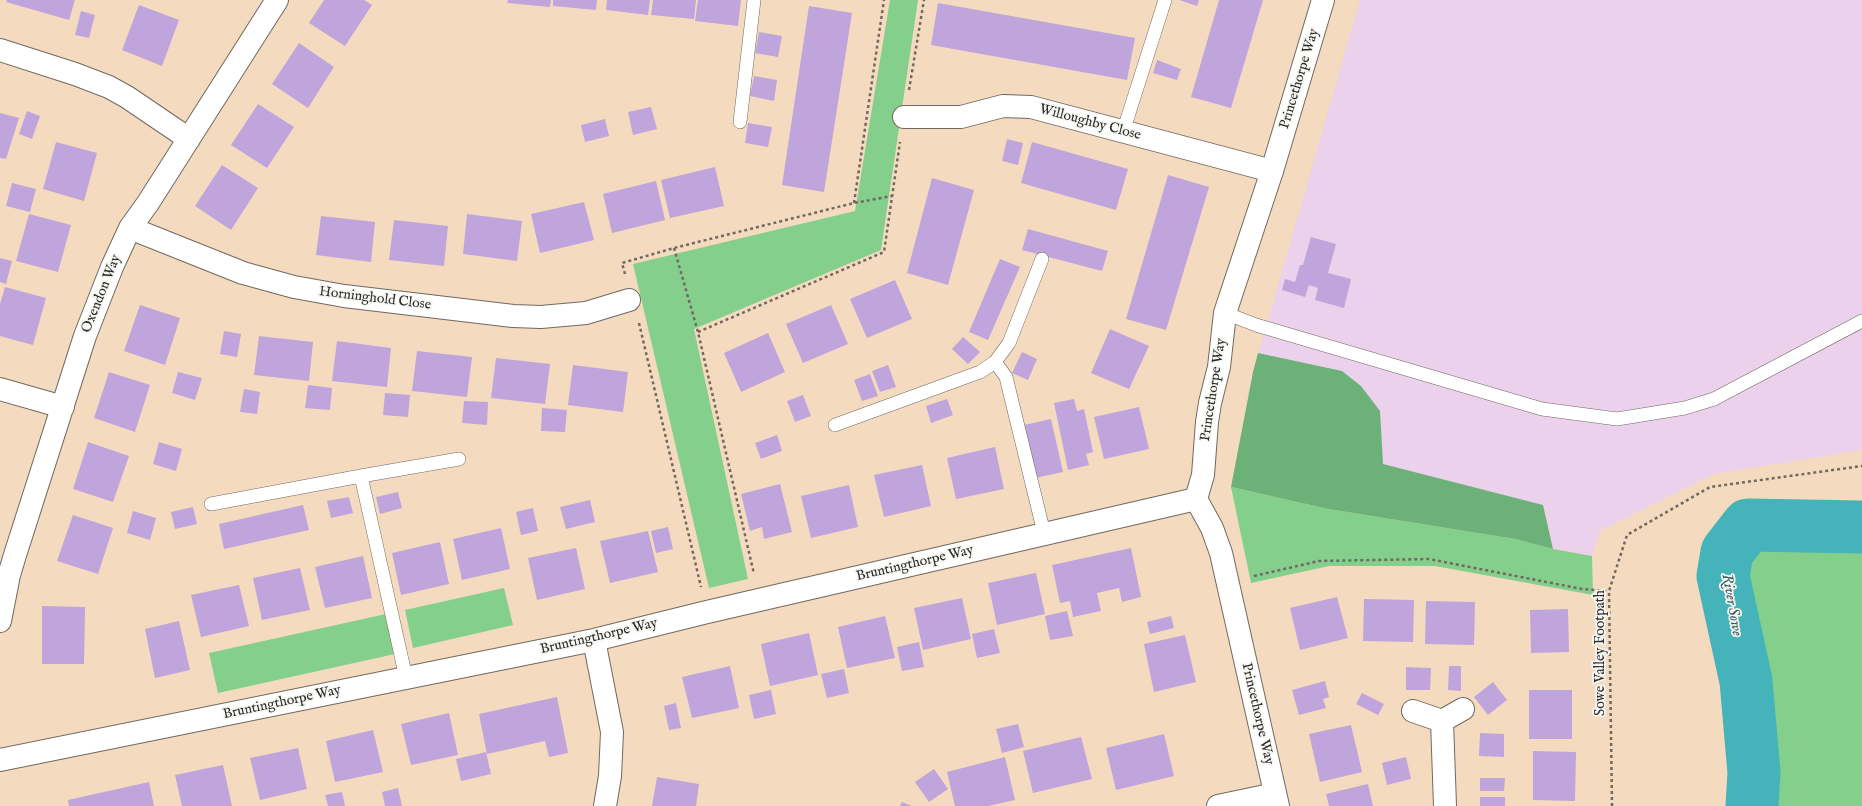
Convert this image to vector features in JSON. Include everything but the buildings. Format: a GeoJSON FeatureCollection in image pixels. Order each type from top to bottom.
{"type":"FeatureCollection","features":[{"type":"Feature","properties":{"kind":"street","name":"Oxendon Way"},"geometry":{"type":"LineString","coordinates":[[0,621],[9,575],[96,307],[130,228],[189,139],[277,0]]}},
{"type":"Feature","properties":{"kind":"street","name":"Princethorpe Way"},"geometry":{"type":"LineString","coordinates":[[1277,800],[1221,553],[1212,528],[1196,499],[1203,475],[1210,403],[1220,367],[1225,313],[1272,171],[1324,0]]}},
{"type":"Feature","properties":{"kind":"street"},"geometry":{"type":"LineString","coordinates":[[0,50],[75,74],[109,87],[127,97],[189,139]]}},
{"type":"Feature","properties":{"kind":"street","name":"Willoughby Close"},"geometry":{"type":"LineString","coordinates":[[904,116],[961,117],[1003,106],[1031,107],[1272,171]]}},
{"type":"Feature","properties":{"kind":"street","name":"Horninghold Close"},"geometry":{"type":"LineString","coordinates":[[130,228],[244,273],[294,287],[344,296],[514,316],[541,317],[586,313],[628,300]]}},
{"type":"Feature","properties":{"kind":"street"},"geometry":{"type":"LineString","coordinates":[[0,389],[63,407]]}},
{"type":"Feature","properties":{"kind":"street","name":"Bruntingthorpe Way"},"geometry":{"type":"LineString","coordinates":[[0,760],[594,640],[1044,533],[1196,499]]}},
{"type":"Feature","properties":{"kind":"street"},"geometry":{"type":"LineString","coordinates":[[594,640],[612,732],[610,776],[605,806]]}},
{"type":"Feature","properties":{"kind":"street"},"geometry":{"type":"LineString","coordinates":[[1413,711],[1442,721],[1463,709]]}},
{"type":"Feature","properties":{"kind":"street"},"geometry":{"type":"LineString","coordinates":[[1442,721],[1445,806]]}},
{"type":"Feature","properties":{"kind":"street"},"geometry":{"type":"LineString","coordinates":[[1218,806],[1277,800]]}},
{"type":"Feature","properties":{"kind":"lane"},"geometry":{"type":"LineString","coordinates":[[740,122],[754,0]]}},
{"type":"Feature","properties":{"kind":"lane"},"geometry":{"type":"LineString","coordinates":[[1123,132],[1165,0]]}},
{"type":"Feature","properties":{"kind":"lane"},"geometry":{"type":"LineString","coordinates":[[835,425],[980,372],[994,362],[1009,343],[1042,259]]}},
{"type":"Feature","properties":{"kind":"lane"},"geometry":{"type":"LineString","coordinates":[[1225,313],[1256,325],[1542,409],[1617,419],[1685,408],[1714,399],[1862,321]]}},
{"type":"Feature","properties":{"kind":"lane"},"geometry":{"type":"LineString","coordinates":[[994,362],[1006,377],[1044,533]]}},
{"type":"Feature","properties":{"kind":"lane"},"geometry":{"type":"LineString","coordinates":[[211,504],[459,459]]}},
{"type":"Feature","properties":{"kind":"lane"},"geometry":{"type":"LineString","coordinates":[[361,476],[406,678]]}},
{"type":"Feature","properties":{"kind":"path"},"geometry":{"type":"LineString","coordinates":[[854,203],[884,0]]}},
{"type":"Feature","properties":{"kind":"path"},"geometry":{"type":"LineString","coordinates":[[698,332],[884,252],[904,116],[924,0]]}},
{"type":"Feature","properties":{"kind":"path"},"geometry":{"type":"LineString","coordinates":[[626,277],[622,263],[674,248],[854,203],[892,196]]}},
{"type":"Feature","properties":{"kind":"path"},"geometry":{"type":"LineString","coordinates":[[674,248],[698,332],[761,601]]}},
{"type":"Feature","properties":{"kind":"path"},"geometry":{"type":"LineString","coordinates":[[638,321],[707,612]]}},
{"type":"Feature","properties":{"kind":"path","name":"Sowe Valley Footpath"},"geometry":{"type":"LineString","coordinates":[[1612,806],[1609,591],[1627,535],[1710,487],[1862,466]]}},
{"type":"Feature","properties":{"kind":"path"},"geometry":{"type":"LineString","coordinates":[[1228,582],[1319,561],[1429,559],[1582,589],[1609,591]]}},
{"type":"Feature","properties":{"kind":"shaded area"},"geometry":{"type":"Polygon","coordinates":[[[1360,0],[1862,0],[1862,450],[1714,474],[1600,531],[1592,556],[1232,487],[1253,372],[1360,0]]]}},
{"type":"Feature","properties":{"kind":"green space"},"geometry":{"type":"Polygon","coordinates":[[[890,0],[918,0],[881,250],[694,329],[748,579],[709,588],[633,264],[855,211],[890,0]]]}},
{"type":"Feature","properties":{"kind":"green space"},"geometry":{"type":"Polygon","coordinates":[[[1258,353],[1342,371],[1361,386],[1380,411],[1383,464],[1543,505],[1553,549],[1515,539],[1328,509],[1231,487],[1258,353]]]}},
{"type":"Feature","properties":{"kind":"green space"},"geometry":{"type":"Polygon","coordinates":[[[1231,487],[1328,509],[1515,539],[1553,549],[1592,556],[1593,595],[1435,566],[1329,566],[1251,583],[1231,487]]]}},
{"type":"Feature","properties":{"kind":"green space"},"geometry":{"type":"Polygon","coordinates":[[[1748,525],[1862,527],[1862,806],[1752,806],[1754,773],[1746,681],[1723,576],[1727,552],[1748,525]]]}},
{"type":"Feature","properties":{"kind":"green space"},"geometry":{"type":"Polygon","coordinates":[[[504,588],[513,625],[413,648],[405,610],[504,588]]]}},
{"type":"Feature","properties":{"kind":"green space"},"geometry":{"type":"Polygon","coordinates":[[[386,614],[395,654],[218,693],[209,653],[386,614]]]}},
{"type":"Feature","properties":{"kind":"waterway","name":"River Sowe"},"geometry":{"type":"LineString","coordinates":[[1752,806],[1754,773],[1746,681],[1723,576],[1727,552],[1748,525],[1862,527]]}}]}
